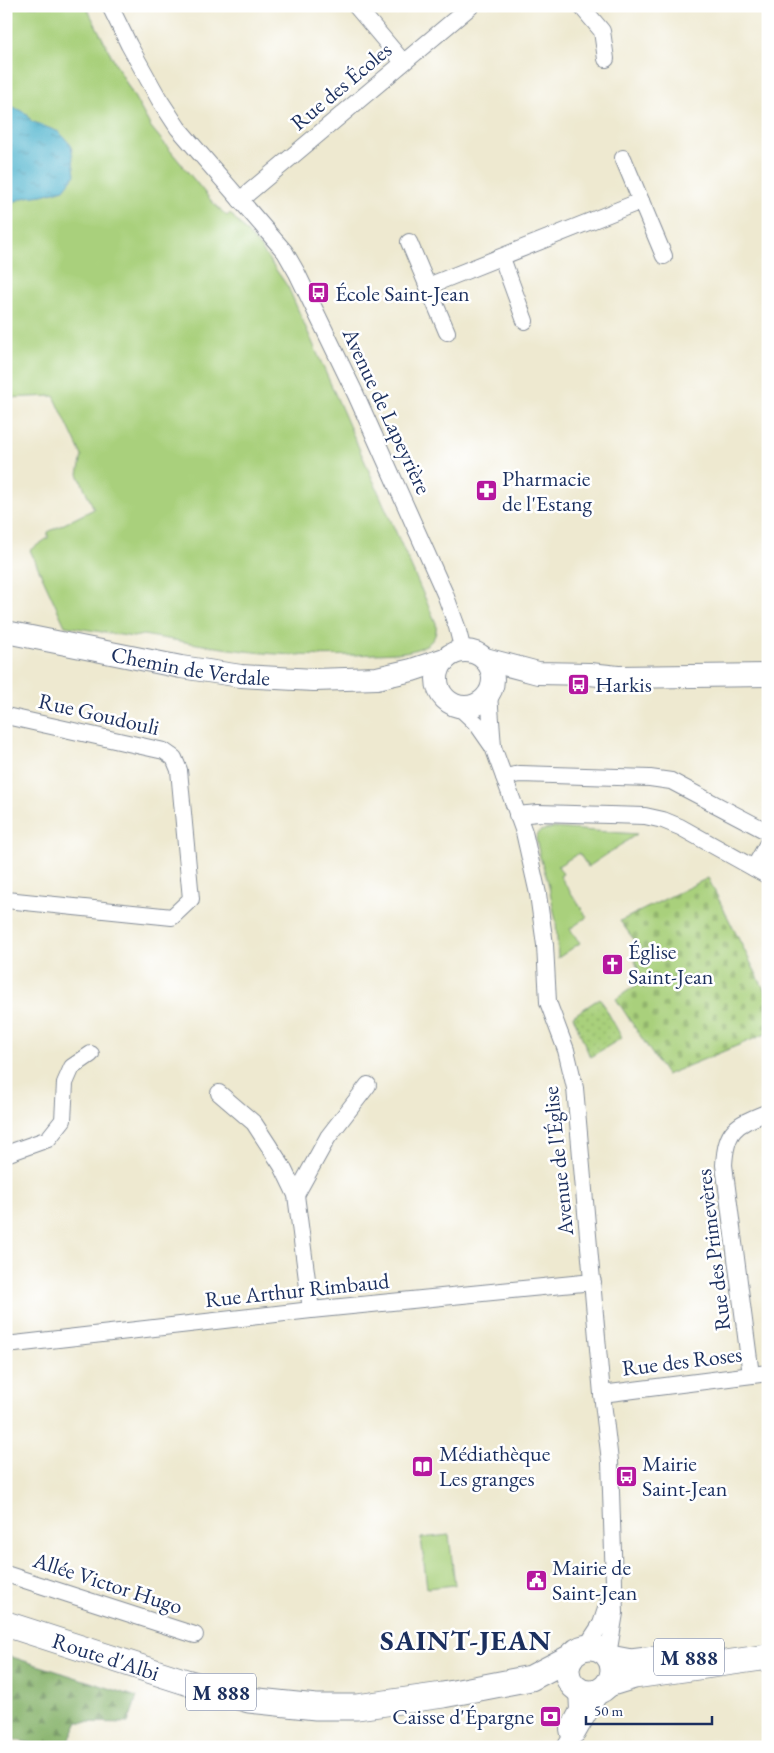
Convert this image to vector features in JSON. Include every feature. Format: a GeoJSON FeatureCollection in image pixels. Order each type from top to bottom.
{"type":"FeatureCollection","features":[{"type":"Feature","properties":{"kind":"main road","name":"Route d'Albi"},"geometry":{"type":"LineString","coordinates":[[6,1624],[186,1682],[249,1700],[316,1707],[358,1707],[443,1695],[532,1678],[594,1654]]}},
{"type":"Feature","properties":{"kind":"main road","name":"M 888"},"geometry":{"type":"LineString","coordinates":[[594,1654],[631,1662],[659,1658],[768,1652]]}},
{"type":"Feature","properties":{"kind":"main road"},"geometry":{"type":"LineString","coordinates":[[594,1654],[613,1674],[605,1687],[592,1693],[587,1693],[575,1687],[567,1671],[594,1654]]}},
{"type":"Feature","properties":{"kind":"main road","name":"M 888"},"geometry":{"type":"LineString","coordinates":[[605,1687],[634,1676],[768,1657]]}},
{"type":"Feature","properties":{"kind":"main road","name":"Route d'Albi"},"geometry":{"type":"LineString","coordinates":[[443,1695],[563,1684],[575,1687]]}},
{"type":"Feature","properties":{"kind":"street","name":"Avenue de Lapeyrière"},"geometry":{"type":"LineString","coordinates":[[110,6],[155,91],[178,128],[285,252],[297,272],[356,395],[445,594],[457,627],[454,655]]}},
{"type":"Feature","properties":{"kind":"street"},"geometry":{"type":"LineString","coordinates":[[356,6],[403,62]]}},
{"type":"Feature","properties":{"kind":"street","name":"Rue des Écoles"},"geometry":{"type":"LineString","coordinates":[[240,200],[471,6]]}},
{"type":"Feature","properties":{"kind":"street"},"geometry":{"type":"LineString","coordinates":[[581,6],[602,31],[606,59]]}},
{"type":"Feature","properties":{"kind":"street"},"geometry":{"type":"LineString","coordinates":[[623,158],[664,256]]}},
{"type":"Feature","properties":{"kind":"street"},"geometry":{"type":"LineString","coordinates":[[428,286],[641,201]]}},
{"type":"Feature","properties":{"kind":"street"},"geometry":{"type":"LineString","coordinates":[[409,242],[447,332]]}},
{"type":"Feature","properties":{"kind":"street"},"geometry":{"type":"LineString","coordinates":[[502,258],[525,320]]}},
{"type":"Feature","properties":{"kind":"street","name":"Chemin de Verdale"},"geometry":{"type":"LineString","coordinates":[[6,632],[181,667],[241,676],[314,680],[377,678],[412,670],[454,655]]}},
{"type":"Feature","properties":{"kind":"street"},"geometry":{"type":"LineString","coordinates":[[538,673],[502,683],[490,692],[482,702],[470,707],[458,707],[451,704],[440,692],[436,678],[441,664],[454,655],[475,653],[485,659],[538,673],[636,677],[768,675]]}},
{"type":"Feature","properties":{"kind":"street"},"geometry":{"type":"LineString","coordinates":[[485,659],[493,674],[490,692]]}},
{"type":"Feature","properties":{"kind":"street","name":"Chemin de Verdale"},"geometry":{"type":"LineString","coordinates":[[377,678],[428,687],[440,692]]}},
{"type":"Feature","properties":{"kind":"street","name":"Avenue de l'Église"},"geometry":{"type":"LineString","coordinates":[[490,692],[493,747]]}},
{"type":"Feature","properties":{"kind":"street","name":"Avenue de l'Église"},"geometry":{"type":"LineString","coordinates":[[458,707],[477,724],[493,747],[530,851],[545,945],[548,1002],[566,1050],[575,1088],[602,1394],[610,1461],[615,1613],[594,1654]]}},
{"type":"Feature","properties":{"kind":"street","name":"Rue Goudouli"},"geometry":{"type":"LineString","coordinates":[[6,716],[164,750],[174,758],[179,770],[191,899],[172,917],[6,900]]}},
{"type":"Feature","properties":{"kind":"street"},"geometry":{"type":"LineString","coordinates":[[504,777],[530,774],[650,778],[671,781],[768,832]]}},
{"type":"Feature","properties":{"kind":"street"},"geometry":{"type":"LineString","coordinates":[[517,815],[538,813],[645,816],[663,820],[680,827],[761,872],[768,843]]}},
{"type":"Feature","properties":{"kind":"street"},"geometry":{"type":"LineString","coordinates":[[6,1154],[48,1139],[63,1120],[65,1083],[72,1067],[91,1054]]}},
{"type":"Feature","properties":{"kind":"street"},"geometry":{"type":"LineString","coordinates":[[296,1195],[328,1137],[368,1085]]}},
{"type":"Feature","properties":{"kind":"street"},"geometry":{"type":"LineString","coordinates":[[219,1093],[254,1123],[282,1166],[296,1195],[311,1310]]}},
{"type":"Feature","properties":{"kind":"street","name":"Rue des Primevères"},"geometry":{"type":"LineString","coordinates":[[750,1375],[724,1165],[725,1149],[730,1134],[740,1124],[768,1112]]}},
{"type":"Feature","properties":{"kind":"street","name":"Rue Arthur Rimbaud"},"geometry":{"type":"LineString","coordinates":[[6,1345],[311,1310],[593,1282]]}},
{"type":"Feature","properties":{"kind":"street","name":"Rue des Roses"},"geometry":{"type":"LineString","coordinates":[[602,1394],[768,1374]]}},
{"type":"Feature","properties":{"kind":"street","name":"Allée Victor Hugo"},"geometry":{"type":"LineString","coordinates":[[6,1574],[196,1634]]}},
{"type":"Feature","properties":{"kind":"street","name":"Avenue de l'Église"},"geometry":{"type":"LineString","coordinates":[[594,1654],[613,1581]]}},
{"type":"Feature","properties":{"kind":"street"},"geometry":{"type":"LineString","coordinates":[[567,1743],[568,1729],[578,1710],[575,1687]]}},
{"type":"Feature","properties":{"kind":"street"},"geometry":{"type":"LineString","coordinates":[[567,1743],[577,1734],[605,1687]]}},
{"type":"Feature","properties":{"kind":"green space"},"geometry":{"type":"Polygon","coordinates":[[[6,6],[86,6],[151,127],[214,204],[227,216],[230,213],[260,247],[288,287],[436,623],[435,636],[432,641],[420,648],[407,652],[288,655],[237,650],[143,635],[133,637],[65,626],[30,550],[48,538],[48,532],[94,509],[78,474],[82,456],[54,396],[6,398],[6,6]]]}},
{"type":"Feature","properties":{"kind":"green space"},"geometry":{"type":"Polygon","coordinates":[[[553,828],[637,834],[588,867],[579,853],[558,866],[563,874],[560,876],[587,917],[570,929],[580,943],[558,958],[556,921],[536,838],[540,831],[553,828]]]}},
{"type":"Feature","properties":{"kind":"green space"},"geometry":{"type":"Polygon","coordinates":[[[708,878],[768,997],[768,1033],[666,1075],[616,999],[639,983],[640,974],[635,961],[644,953],[620,921],[708,878]]]}},
{"type":"Feature","properties":{"kind":"green space"},"geometry":{"type":"Polygon","coordinates":[[[600,998],[622,1038],[590,1057],[573,1016],[600,998]]]}},
{"type":"Feature","properties":{"kind":"green space"},"geometry":{"type":"Polygon","coordinates":[[[449,1535],[455,1585],[427,1588],[421,1538],[449,1535]]]}},
{"type":"Feature","properties":{"kind":"green space"},"geometry":{"type":"Polygon","coordinates":[[[6,1655],[137,1697],[128,1723],[78,1722],[66,1747],[50,1747],[6,1738],[6,1655]]]}},
{"type":"Feature","properties":{"kind":"water"},"geometry":{"type":"Polygon","coordinates":[[[6,103],[27,114],[31,121],[59,132],[71,145],[75,175],[64,189],[43,195],[26,197],[6,205],[6,103]]]}},
{"type":"Feature","properties":{"kind":"place","name":"École Saint-Jean"},"geometry":{"type":"Point","coordinates":[319,293]}},
{"type":"Feature","properties":{"kind":"place","name":"Pharmacie de l'Estang"},"geometry":{"type":"Point","coordinates":[486,491]}},
{"type":"Feature","properties":{"kind":"place","name":"Harkis"},"geometry":{"type":"Point","coordinates":[579,684]}},
{"type":"Feature","properties":{"kind":"place","name":"Église Saint-Jean"},"geometry":{"type":"Point","coordinates":[612,964]}},
{"type":"Feature","properties":{"kind":"place","name":"Médiathèque Les granges"},"geometry":{"type":"Point","coordinates":[423,1466]}},
{"type":"Feature","properties":{"kind":"place","name":"Mairie Saint-Jean"},"geometry":{"type":"Point","coordinates":[626,1476]}},
{"type":"Feature","properties":{"kind":"place","name":"Mairie de Saint-Jean"},"geometry":{"type":"Point","coordinates":[536,1580]}},
{"type":"Feature","properties":{"kind":"place","name":"Caisse d'Épargne"},"geometry":{"type":"Point","coordinates":[550,1716]}},
{"type":"Feature","properties":{"kind":"district","name":"SAINT-JEAN"},"geometry":{"type":"Point","coordinates":[466,1640]}}]}
